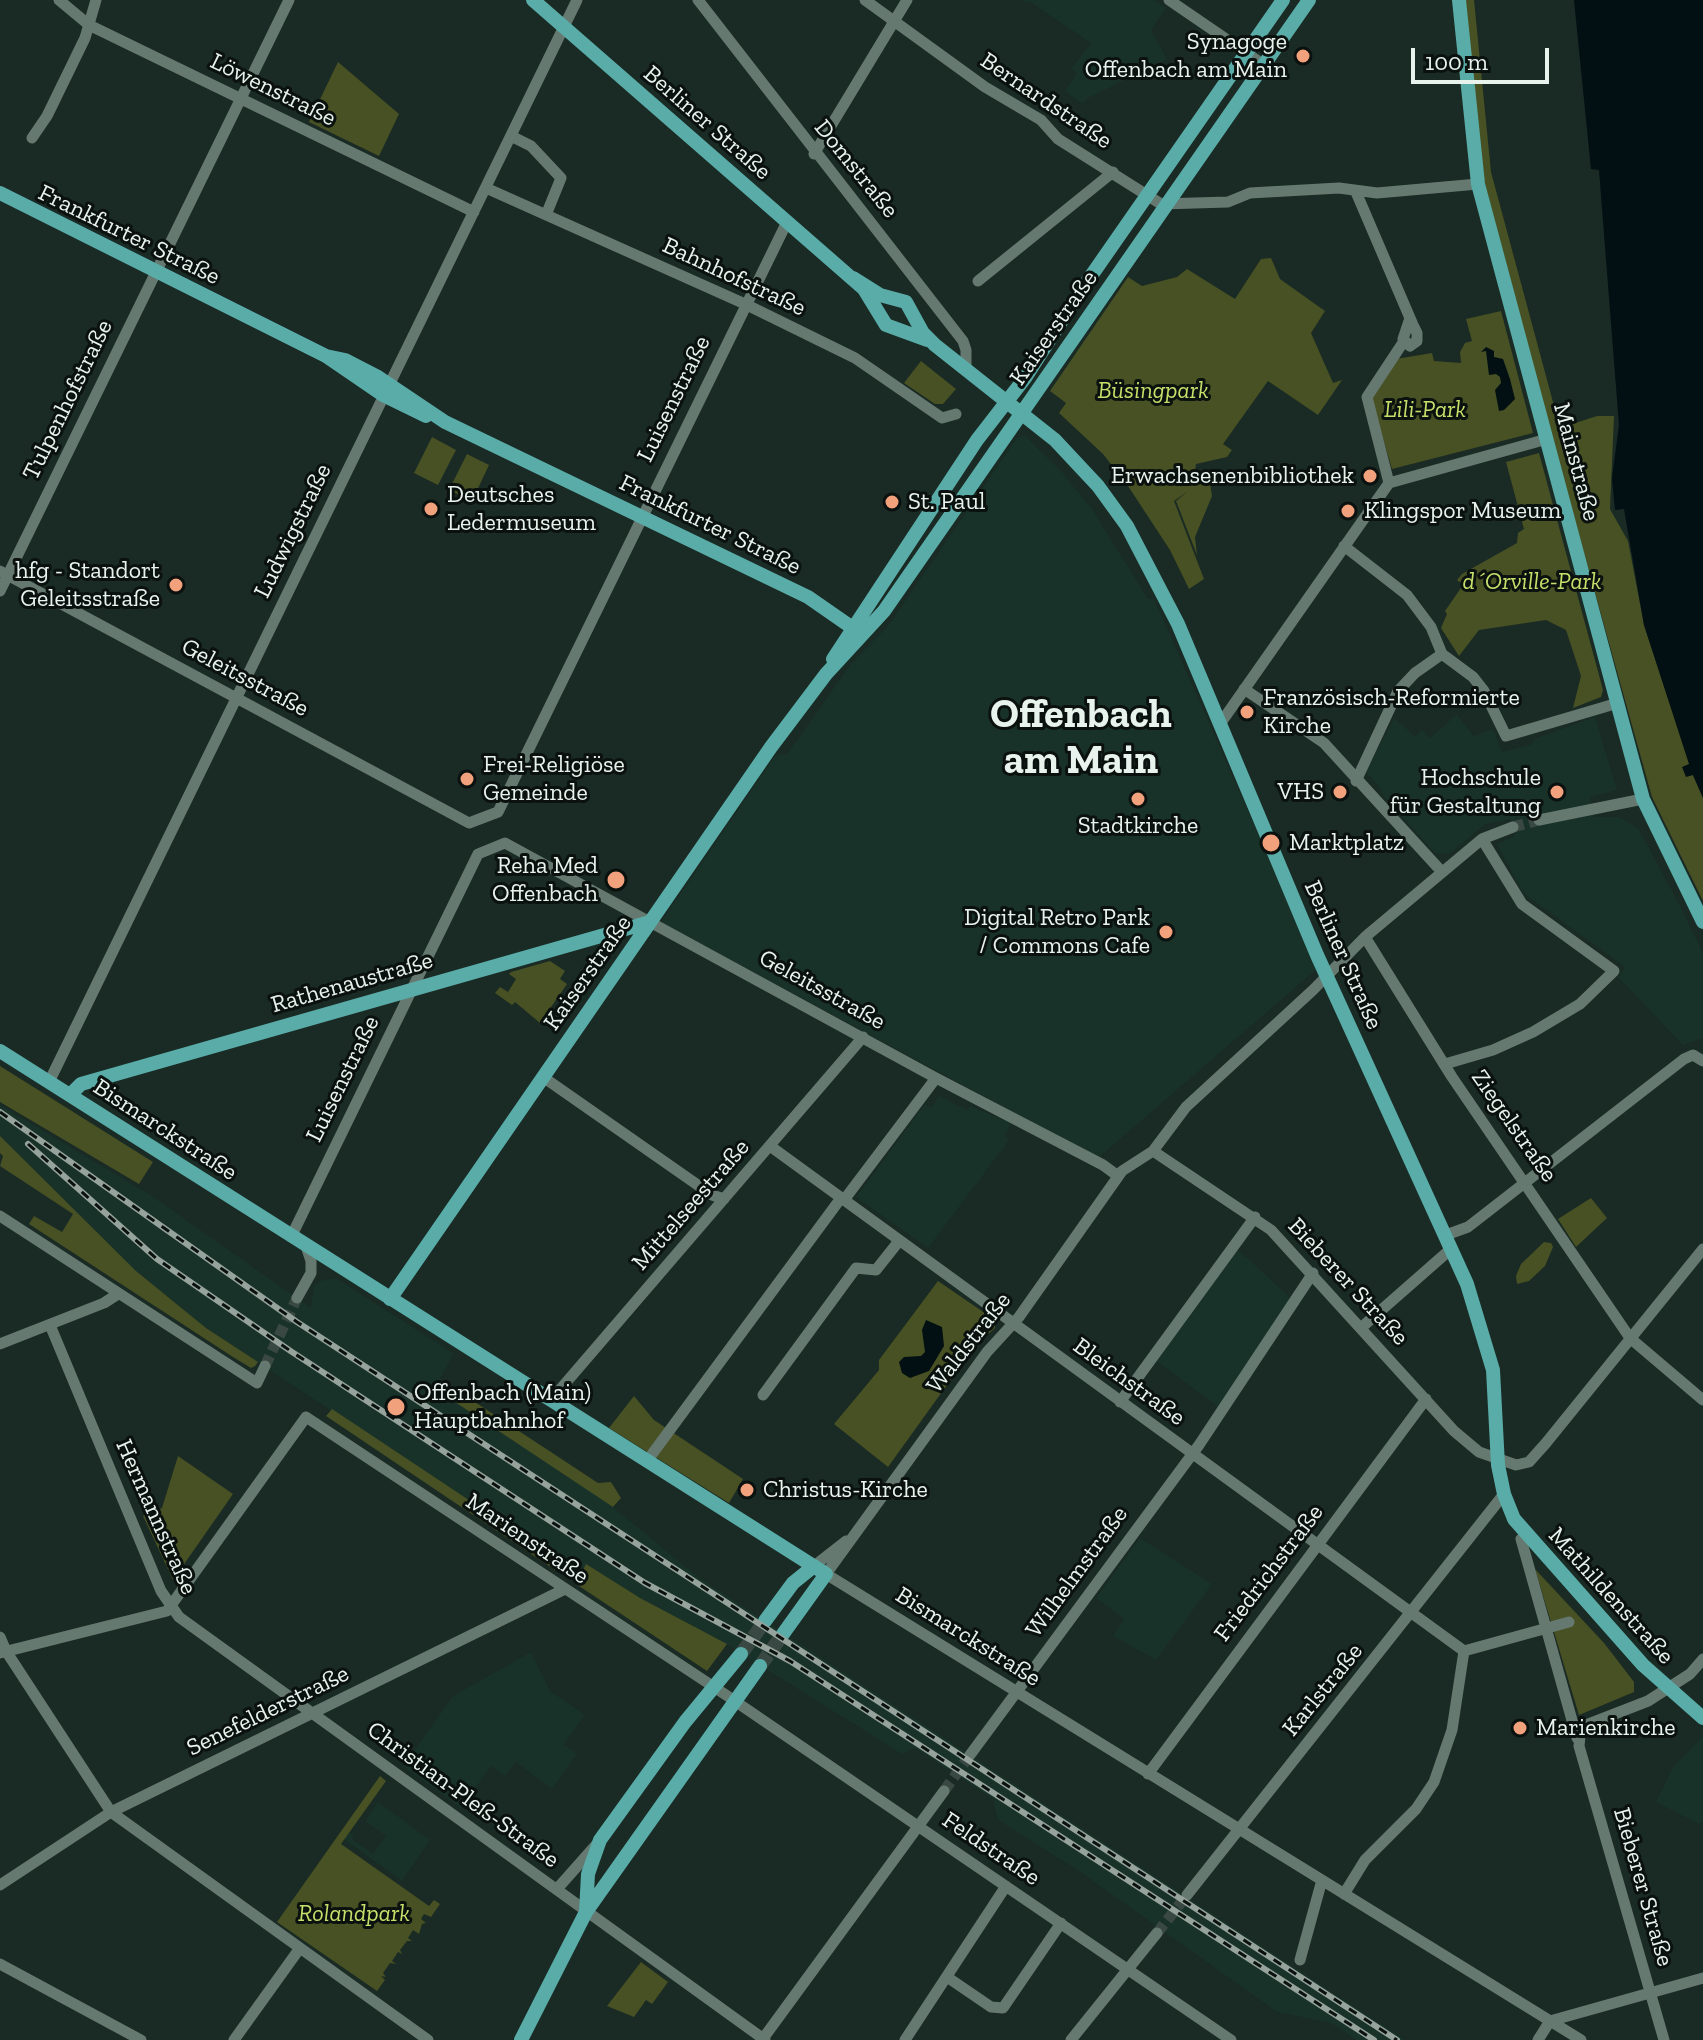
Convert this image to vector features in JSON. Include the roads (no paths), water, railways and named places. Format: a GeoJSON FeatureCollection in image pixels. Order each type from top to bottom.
{"type":"FeatureCollection","features":[{"type":"Feature","properties":{"kind":"main road","name":"Berliner Straße"},"geometry":{"type":"LineString","coordinates":[[533,0],[853,278],[873,297],[886,325],[935,345]]}},
{"type":"Feature","properties":{"kind":"main road","name":"Kaiserstraße"},"geometry":{"type":"LineString","coordinates":[[861,634],[906,547],[1283,0]]}},
{"type":"Feature","properties":{"kind":"main road","name":"Kaiserstraße"},"geometry":{"type":"LineString","coordinates":[[390,1299],[650,921],[826,674],[922,557],[1309,0]]}},
{"type":"Feature","properties":{"kind":"main road","name":"Mainstraße"},"geometry":{"type":"LineString","coordinates":[[1459,0],[1478,184],[1643,799],[1703,922]]}},
{"type":"Feature","properties":{"kind":"main road","name":"Frankfurter Straße"},"geometry":{"type":"LineString","coordinates":[[1,198],[326,356],[345,360],[386,389],[445,422],[808,597],[861,634]]}},
{"type":"Feature","properties":{"kind":"main road","name":"Berliner Straße"},"geometry":{"type":"LineString","coordinates":[[853,278],[880,295],[906,302],[923,333],[1068,454],[1127,526],[1169,605],[1326,976],[1449,1242],[1489,1352],[1495,1384],[1497,1435]]}},
{"type":"Feature","properties":{"kind":"main road"},"geometry":{"type":"LineString","coordinates":[[906,547],[914,556],[922,557]]}},
{"type":"Feature","properties":{"kind":"main road","name":"Rathenaustraße"},"geometry":{"type":"LineString","coordinates":[[70,1095],[81,1084],[650,921]]}},
{"type":"Feature","properties":{"kind":"main road","name":"Bismarckstraße"},"geometry":{"type":"LineString","coordinates":[[0,1051],[820,1570]]}},
{"type":"Feature","properties":{"kind":"main road","name":"Bieberer Straße"},"geometry":{"type":"LineString","coordinates":[[1497,1435],[1497,1457],[1504,1494],[1523,1536]]}},
{"type":"Feature","properties":{"kind":"main road","name":"Mathildenstraße"},"geometry":{"type":"LineString","coordinates":[[1523,1536],[1667,1688],[1703,1718]]}},
{"type":"Feature","properties":{"kind":"main road","name":"Waldstraße"},"geometry":{"type":"LineString","coordinates":[[765,1621],[793,1583],[820,1570]]}},
{"type":"Feature","properties":{"kind":"main road","name":"Waldstraße"},"geometry":{"type":"LineString","coordinates":[[783,1634],[820,1570]]}},
{"type":"Feature","properties":{"kind":"main road"},"geometry":{"type":"LineString","coordinates":[[521,2040],[586,1912],[725,1695],[741,1654]]}},
{"type":"Feature","properties":{"kind":"main road"},"geometry":{"type":"LineString","coordinates":[[586,1912],[588,1874],[600,1840],[685,1722],[760,1666]]}},
{"type":"Feature","properties":{"kind":"street","name":"Löwenstraße"},"geometry":{"type":"LineString","coordinates":[[59,0],[89,25],[474,212]]}},
{"type":"Feature","properties":{"kind":"street"},"geometry":{"type":"LineString","coordinates":[[32,138],[47,116],[89,25],[96,0]]}},
{"type":"Feature","properties":{"kind":"street","name":"Tulpenhofstraße"},"geometry":{"type":"LineString","coordinates":[[0,591],[4,573],[289,0]]}},
{"type":"Feature","properties":{"kind":"street","name":"Ludwigstraße"},"geometry":{"type":"LineString","coordinates":[[49,1082],[577,0]]}},
{"type":"Feature","properties":{"kind":"street","name":"Domstraße"},"geometry":{"type":"LineString","coordinates":[[698,0],[814,154],[963,341],[966,370]]}},
{"type":"Feature","properties":{"kind":"street","name":"Bernardstraße"},"geometry":{"type":"LineString","coordinates":[[865,0],[985,87],[1041,120],[1058,139],[1077,152],[1166,205]]}},
{"type":"Feature","properties":{"kind":"street"},"geometry":{"type":"LineString","coordinates":[[814,154],[907,0]]}},
{"type":"Feature","properties":{"kind":"street"},"geometry":{"type":"LineString","coordinates":[[1169,0],[1264,65]]}},
{"type":"Feature","properties":{"kind":"street"},"geometry":{"type":"LineString","coordinates":[[511,136],[531,146],[561,178],[546,215]]}},
{"type":"Feature","properties":{"kind":"street"},"geometry":{"type":"LineString","coordinates":[[978,281],[1113,172]]}},
{"type":"Feature","properties":{"kind":"street"},"geometry":{"type":"LineString","coordinates":[[1166,205],[1228,202],[1250,193],[1339,188],[1356,192],[1478,184]]}},
{"type":"Feature","properties":{"kind":"street","name":"Bahnhofstraße"},"geometry":{"type":"LineString","coordinates":[[486,188],[745,304],[863,363],[942,418],[956,414]]}},
{"type":"Feature","properties":{"kind":"street"},"geometry":{"type":"LineString","coordinates":[[1356,192],[1417,341],[1410,346],[1404,341],[1367,397],[1389,483]]}},
{"type":"Feature","properties":{"kind":"street","name":"Luisenstraße"},"geometry":{"type":"LineString","coordinates":[[469,823],[498,812],[787,222]]}},
{"type":"Feature","properties":{"kind":"street"},"geometry":{"type":"LineString","coordinates":[[1220,724],[1389,483],[1547,439]]}},
{"type":"Feature","properties":{"kind":"street"},"geometry":{"type":"LineString","coordinates":[[1344,546],[1407,595],[1431,627],[1442,654],[1479,684],[1504,734],[1512,736],[1618,703]]}},
{"type":"Feature","properties":{"kind":"street","name":"Geleitsstraße"},"geometry":{"type":"LineString","coordinates":[[4,573],[469,823]]}},
{"type":"Feature","properties":{"kind":"street"},"geometry":{"type":"LineString","coordinates":[[1356,781],[1398,691],[1415,673],[1442,654]]}},
{"type":"Feature","properties":{"kind":"street"},"geometry":{"type":"LineString","coordinates":[[1244,689],[1324,743],[1442,872]]}},
{"type":"Feature","properties":{"kind":"street"},"geometry":{"type":"LineString","coordinates":[[1539,820],[1643,799]]}},
{"type":"Feature","properties":{"kind":"street"},"geometry":{"type":"LineString","coordinates":[[1118,1176],[1153,1151],[1186,1107],[1365,937],[1482,839],[1513,827]]}},
{"type":"Feature","properties":{"kind":"street"},"geometry":{"type":"LineString","coordinates":[[1445,1064],[1493,1050],[1533,1032],[1580,1004],[1614,971],[1522,904],[1482,839]]}},
{"type":"Feature","properties":{"kind":"street","name":"Geleitsstraße"},"geometry":{"type":"LineString","coordinates":[[478,854],[505,843],[936,1078],[1103,1165],[1118,1176]]}},
{"type":"Feature","properties":{"kind":"street","name":"Luisenstraße"},"geometry":{"type":"LineString","coordinates":[[291,1237],[478,854]]}},
{"type":"Feature","properties":{"kind":"street","name":"Ziegelstraße"},"geometry":{"type":"LineString","coordinates":[[1365,937],[1481,1120],[1525,1180],[1630,1338],[1703,1400]]}},
{"type":"Feature","properties":{"kind":"street","name":"Mittelseestraße"},"geometry":{"type":"LineString","coordinates":[[551,1400],[863,1037]]}},
{"type":"Feature","properties":{"kind":"street"},"geometry":{"type":"LineString","coordinates":[[1362,1327],[1449,1242],[1525,1180],[1684,1059],[1700,1059]]}},
{"type":"Feature","properties":{"kind":"street"},"geometry":{"type":"LineString","coordinates":[[543,1077],[724,1199]]}},
{"type":"Feature","properties":{"kind":"street"},"geometry":{"type":"LineString","coordinates":[[647,1461],[936,1078]]}},
{"type":"Feature","properties":{"kind":"street","name":"Bleichstraße"},"geometry":{"type":"LineString","coordinates":[[770,1146],[1464,1651]]}},
{"type":"Feature","properties":{"kind":"street","name":"Bieberer Straße"},"geometry":{"type":"LineString","coordinates":[[1153,1151],[1255,1217],[1313,1273],[1473,1448],[1497,1457]]}},
{"type":"Feature","properties":{"kind":"street","name":"Waldstraße"},"geometry":{"type":"LineString","coordinates":[[820,1570],[853,1536],[987,1352],[1013,1325],[1118,1176]]}},
{"type":"Feature","properties":{"kind":"street"},"geometry":{"type":"LineString","coordinates":[[0,1216],[257,1383],[265,1366]]}},
{"type":"Feature","properties":{"kind":"street"},"geometry":{"type":"LineString","coordinates":[[1120,1402],[1255,1217]]}},
{"type":"Feature","properties":{"kind":"street"},"geometry":{"type":"LineString","coordinates":[[763,1395],[856,1268],[876,1270],[899,1241]]}},
{"type":"Feature","properties":{"kind":"street"},"geometry":{"type":"LineString","coordinates":[[297,1298],[311,1273],[306,1246]]}},
{"type":"Feature","properties":{"kind":"street"},"geometry":{"type":"LineString","coordinates":[[1497,1457],[1516,1465],[1532,1459],[1703,1249]]}},
{"type":"Feature","properties":{"kind":"street"},"geometry":{"type":"LineString","coordinates":[[311,1273],[336,1265]]}},
{"type":"Feature","properties":{"kind":"street","name":"Wilhelmstraße"},"geometry":{"type":"LineString","coordinates":[[970,1755],[1192,1454],[1313,1273]]}},
{"type":"Feature","properties":{"kind":"street"},"geometry":{"type":"LineString","coordinates":[[0,1344],[118,1294]]}},
{"type":"Feature","properties":{"kind":"street","name":"Hermannstraße"},"geometry":{"type":"LineString","coordinates":[[50,1325],[161,1591],[171,1607],[313,1714]]}},
{"type":"Feature","properties":{"kind":"street","name":"Friedrichstraße"},"geometry":{"type":"LineString","coordinates":[[1148,1774],[1426,1399]]}},
{"type":"Feature","properties":{"kind":"street","name":"Marienstraße"},"geometry":{"type":"LineString","coordinates":[[171,1607],[306,1417],[725,1695]]}},
{"type":"Feature","properties":{"kind":"street","name":"Karlstraße"},"geometry":{"type":"LineString","coordinates":[[1187,1895],[1504,1494]]}},
{"type":"Feature","properties":{"kind":"street"},"geometry":{"type":"LineString","coordinates":[[1493,1511],[1503,1510],[1514,1519]]}},
{"type":"Feature","properties":{"kind":"street","name":"Bieberer Straße"},"geometry":{"type":"LineString","coordinates":[[1523,1536],[1545,1629],[1664,2040]]}},
{"type":"Feature","properties":{"kind":"street","name":"Bismarckstraße"},"geometry":{"type":"LineString","coordinates":[[820,1570],[1015,1694],[1581,2040]]}},
{"type":"Feature","properties":{"kind":"street","name":"Senefelderstraße"},"geometry":{"type":"LineString","coordinates":[[0,1885],[111,1812],[563,1590]]}},
{"type":"Feature","properties":{"kind":"street"},"geometry":{"type":"LineString","coordinates":[[3,1652],[160,1614],[171,1607]]}},
{"type":"Feature","properties":{"kind":"street"},"geometry":{"type":"LineString","coordinates":[[1344,1894],[1370,1855],[1416,1809],[1434,1782],[1447,1749],[1464,1651],[1569,1622]]}},
{"type":"Feature","properties":{"kind":"street"},"geometry":{"type":"LineString","coordinates":[[0,1637],[3,1652],[111,1812],[428,2040]]}},
{"type":"Feature","properties":{"kind":"street"},"geometry":{"type":"LineString","coordinates":[[1579,1746],[1583,1727],[1629,1710],[1690,1674],[1703,1659]]}},
{"type":"Feature","properties":{"kind":"street","name":"Feldstraße"},"geometry":{"type":"LineString","coordinates":[[725,1695],[1231,2040]]}},
{"type":"Feature","properties":{"kind":"street","name":"Christian-Pleß-Straße"},"geometry":{"type":"LineString","coordinates":[[313,1714],[764,2040]]}},
{"type":"Feature","properties":{"kind":"street"},"geometry":{"type":"LineString","coordinates":[[764,2040],[944,1791]]}},
{"type":"Feature","properties":{"kind":"street"},"geometry":{"type":"LineString","coordinates":[[557,1889],[600,1840]]}},
{"type":"Feature","properties":{"kind":"street"},"geometry":{"type":"LineString","coordinates":[[1300,1960],[1322,1880]]}},
{"type":"Feature","properties":{"kind":"street"},"geometry":{"type":"LineString","coordinates":[[905,2040],[1006,1886]]}},
{"type":"Feature","properties":{"kind":"street"},"geometry":{"type":"LineString","coordinates":[[947,1977],[991,2007],[1003,2008],[1061,1923]]}},
{"type":"Feature","properties":{"kind":"street"},"geometry":{"type":"LineString","coordinates":[[1071,2040],[1157,1933]]}},
{"type":"Feature","properties":{"kind":"street"},"geometry":{"type":"LineString","coordinates":[[234,2040],[300,1948]]}},
{"type":"Feature","properties":{"kind":"street"},"geometry":{"type":"LineString","coordinates":[[0,1964],[141,2040]]}},
{"type":"Feature","properties":{"kind":"street"},"geometry":{"type":"LineString","coordinates":[[1538,2040],[1550,2021],[1703,1978]]}},
{"type":"Feature","properties":{"kind":"tunnel"},"geometry":{"type":"LineString","coordinates":[[1513,827],[1539,820]]}},
{"type":"Feature","properties":{"kind":"tunnel"},"geometry":{"type":"LineString","coordinates":[[265,1366],[297,1298]]}},
{"type":"Feature","properties":{"kind":"tunnel"},"geometry":{"type":"LineString","coordinates":[[741,1654],[765,1621]]}},
{"type":"Feature","properties":{"kind":"tunnel"},"geometry":{"type":"LineString","coordinates":[[760,1666],[783,1634]]}},
{"type":"Feature","properties":{"kind":"tunnel"},"geometry":{"type":"LineString","coordinates":[[944,1791],[970,1755]]}},
{"type":"Feature","properties":{"kind":"tunnel"},"geometry":{"type":"LineString","coordinates":[[1157,1933],[1187,1895]]}},
{"type":"Feature","properties":{"kind":"railway"},"geometry":{"type":"LineString","coordinates":[[0,1112],[297,1322],[1397,2040]]}},
{"type":"Feature","properties":{"kind":"railway"},"geometry":{"type":"LineString","coordinates":[[28,1144],[157,1259],[292,1352],[645,1583],[790,1661],[1374,2040]]}},
{"type":"Feature","properties":{"kind":"place","name":"Synagoge Offenbach am Main"},"geometry":{"type":"Point","coordinates":[1303,56]}},
{"type":"Feature","properties":{"kind":"place","name":"Erwachsenenbibliothek"},"geometry":{"type":"Point","coordinates":[1370,476]}},
{"type":"Feature","properties":{"kind":"place","name":"St. Paul"},"geometry":{"type":"Point","coordinates":[892,502]}},
{"type":"Feature","properties":{"kind":"place","name":"Deutsches Ledermuseum"},"geometry":{"type":"Point","coordinates":[431,509]}},
{"type":"Feature","properties":{"kind":"place","name":"Klingspor Museum"},"geometry":{"type":"Point","coordinates":[1348,511]}},
{"type":"Feature","properties":{"kind":"place","name":"hfg - Standort Geleitsstraße"},"geometry":{"type":"Point","coordinates":[176,585]}},
{"type":"Feature","properties":{"kind":"place","name":"Französisch-Reformierte Kirche"},"geometry":{"type":"Point","coordinates":[1247,712]}},
{"type":"Feature","properties":{"kind":"place","name":"Frei-Religiöse Gemeinde"},"geometry":{"type":"Point","coordinates":[467,779]}},
{"type":"Feature","properties":{"kind":"place","name":"VHS"},"geometry":{"type":"Point","coordinates":[1340,792]}},
{"type":"Feature","properties":{"kind":"place","name":"Hochschule für Gestaltung"},"geometry":{"type":"Point","coordinates":[1557,792]}},
{"type":"Feature","properties":{"kind":"place","name":"Stadtkirche"},"geometry":{"type":"Point","coordinates":[1138,799]}},
{"type":"Feature","properties":{"kind":"place","name":"Marktplatz"},"geometry":{"type":"Point","coordinates":[1271,843]}},
{"type":"Feature","properties":{"kind":"place","name":"Reha Med Offenbach"},"geometry":{"type":"Point","coordinates":[616,880]}},
{"type":"Feature","properties":{"kind":"place","name":"Digital Retro Park / Commons Cafe"},"geometry":{"type":"Point","coordinates":[1166,932]}},
{"type":"Feature","properties":{"kind":"place","name":"Offenbach (Main) Hauptbahnhof"},"geometry":{"type":"Point","coordinates":[396,1407]}},
{"type":"Feature","properties":{"kind":"place","name":"Christus-Kirche"},"geometry":{"type":"Point","coordinates":[747,1490]}},
{"type":"Feature","properties":{"kind":"place","name":"Marienkirche"},"geometry":{"type":"Point","coordinates":[1520,1728]}},
{"type":"Feature","properties":{"kind":"district","name":"Offenbach am Main"},"geometry":{"type":"Point","coordinates":[1081,739]}},
{"type":"Feature","properties":{"kind":"park label","name":"Büsingpark"},"geometry":{"type":"Point","coordinates":[1153,391]}},
{"type":"Feature","properties":{"kind":"park label","name":"Lili-Park"},"geometry":{"type":"Point","coordinates":[1425,410]}},
{"type":"Feature","properties":{"kind":"park label","name":"d´Orville-Park"},"geometry":{"type":"Point","coordinates":[1532,582]}},
{"type":"Feature","properties":{"kind":"park label","name":"Rolandpark"},"geometry":{"type":"Point","coordinates":[354,1914]}}]}
